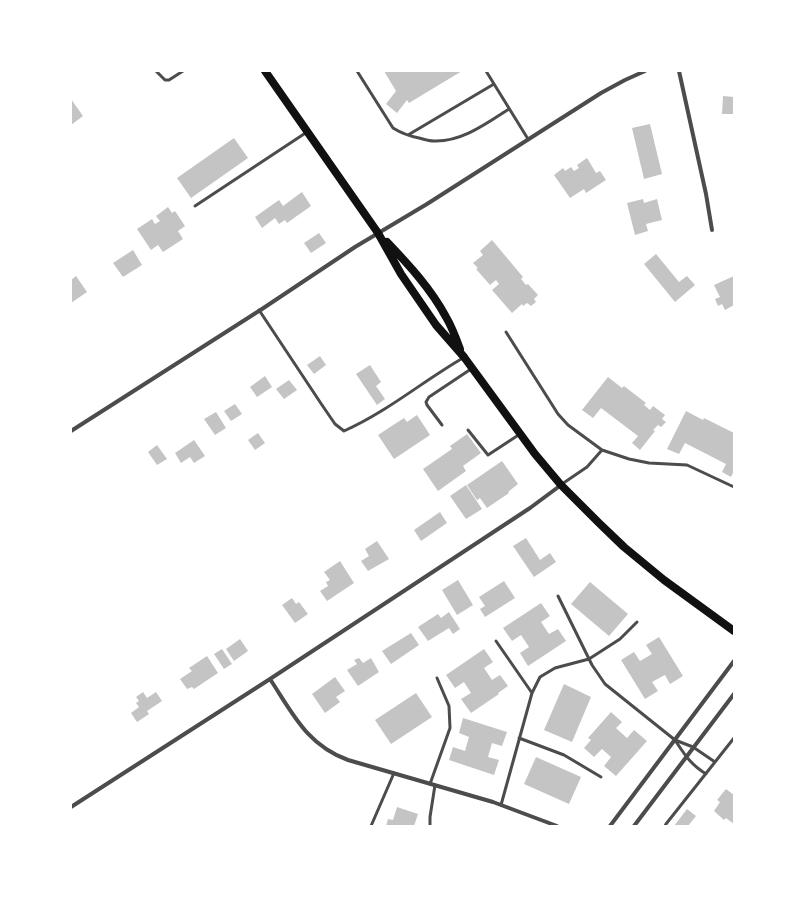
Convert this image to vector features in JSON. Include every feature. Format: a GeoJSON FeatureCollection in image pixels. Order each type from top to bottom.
{"type":"FeatureCollection","features":[{"type":"Feature","properties":{"kind":"main road"},"geometry":{"type":"LineString","coordinates":[[265,71],[378,233],[401,274],[436,325],[464,357],[520,434],[561,485],[624,547],[664,580],[734,631]]}},
{"type":"Feature","properties":{"kind":"main road"},"geometry":{"type":"LineString","coordinates":[[378,233],[411,268],[430,292],[446,317],[464,357]]}},
{"type":"Feature","properties":{"kind":"street"},"geometry":{"type":"LineString","coordinates":[[71,431],[329,263],[427,204],[601,93],[645,71]]}},
{"type":"Feature","properties":{"kind":"street"},"geometry":{"type":"LineString","coordinates":[[679,71],[706,194],[712,230]]}},
{"type":"Feature","properties":{"kind":"street"},"geometry":{"type":"LineString","coordinates":[[71,806],[270,679],[530,508],[561,485]]}},
{"type":"Feature","properties":{"kind":"street"},"geometry":{"type":"LineString","coordinates":[[610,826],[734,661]]}},
{"type":"Feature","properties":{"kind":"street"},"geometry":{"type":"LineString","coordinates":[[270,679],[302,728],[328,751],[341,757],[501,805],[557,826]]}},
{"type":"Feature","properties":{"kind":"street"},"geometry":{"type":"LineString","coordinates":[[634,826],[734,694]]}},
{"type":"Feature","properties":{"kind":"lane"},"geometry":{"type":"LineString","coordinates":[[156,71],[165,80],[169,80],[183,71]]}},
{"type":"Feature","properties":{"kind":"lane"},"geometry":{"type":"LineString","coordinates":[[358,71],[393,128],[408,135],[433,141],[450,139],[464,135],[510,109]]}},
{"type":"Feature","properties":{"kind":"lane"},"geometry":{"type":"LineString","coordinates":[[486,71],[528,139]]}},
{"type":"Feature","properties":{"kind":"lane"},"geometry":{"type":"LineString","coordinates":[[408,135],[494,84]]}},
{"type":"Feature","properties":{"kind":"lane"},"geometry":{"type":"LineString","coordinates":[[195,206],[307,132]]}},
{"type":"Feature","properties":{"kind":"lane"},"geometry":{"type":"LineString","coordinates":[[259,310],[322,406],[335,424],[344,431],[368,419],[464,357]]}},
{"type":"Feature","properties":{"kind":"lane"},"geometry":{"type":"LineString","coordinates":[[506,332],[558,414],[568,425],[602,450],[629,459],[649,463],[687,465],[734,487]]}},
{"type":"Feature","properties":{"kind":"lane"},"geometry":{"type":"LineString","coordinates":[[442,425],[426,402],[429,397],[472,368]]}},
{"type":"Feature","properties":{"kind":"lane"},"geometry":{"type":"LineString","coordinates":[[468,430],[488,455],[520,434]]}},
{"type":"Feature","properties":{"kind":"lane"},"geometry":{"type":"LineString","coordinates":[[561,485],[587,467],[602,450]]}},
{"type":"Feature","properties":{"kind":"lane"},"geometry":{"type":"LineString","coordinates":[[558,596],[589,659],[606,684],[675,740],[693,747],[715,762]]}},
{"type":"Feature","properties":{"kind":"lane"},"geometry":{"type":"LineString","coordinates":[[501,805],[532,692],[540,677],[555,668],[589,659],[620,639],[637,622]]}},
{"type":"Feature","properties":{"kind":"lane"},"geometry":{"type":"LineString","coordinates":[[496,641],[532,692]]}},
{"type":"Feature","properties":{"kind":"lane"},"geometry":{"type":"LineString","coordinates":[[430,784],[450,728],[449,706],[437,678]]}},
{"type":"Feature","properties":{"kind":"lane"},"geometry":{"type":"LineString","coordinates":[[519,738],[564,755],[601,777]]}},
{"type":"Feature","properties":{"kind":"lane"},"geometry":{"type":"LineString","coordinates":[[665,826],[734,738]]}},
{"type":"Feature","properties":{"kind":"lane"},"geometry":{"type":"LineString","coordinates":[[675,740],[694,767],[706,774]]}},
{"type":"Feature","properties":{"kind":"lane"},"geometry":{"type":"LineString","coordinates":[[371,826],[394,773]]}},
{"type":"Feature","properties":{"kind":"lane"},"geometry":{"type":"LineString","coordinates":[[430,826],[435,785]]}},
{"type":"Feature","properties":{"kind":"building"},"geometry":{"type":"Polygon","coordinates":[[[384,71],[462,71],[409,103],[407,100],[397,113],[386,104],[396,91],[384,71]]]}},
{"type":"Feature","properties":{"kind":"building"},"geometry":{"type":"Polygon","coordinates":[[[723,96],[734,97],[734,114],[722,114],[723,96]]]}},
{"type":"Feature","properties":{"kind":"building"},"geometry":{"type":"Polygon","coordinates":[[[71,99],[83,116],[71,125],[71,99]]]}},
{"type":"Feature","properties":{"kind":"building"},"geometry":{"type":"Polygon","coordinates":[[[650,124],[662,174],[644,179],[632,128],[650,124]]]}},
{"type":"Feature","properties":{"kind":"building"},"geometry":{"type":"Polygon","coordinates":[[[234,138],[248,158],[191,198],[177,178],[234,138]]]}},
{"type":"Feature","properties":{"kind":"building"},"geometry":{"type":"Polygon","coordinates":[[[587,158],[596,173],[600,171],[606,180],[586,193],[584,189],[570,198],[554,175],[563,168],[565,171],[571,167],[574,171],[579,168],[577,165],[587,158]]]}},
{"type":"Feature","properties":{"kind":"building"},"geometry":{"type":"Polygon","coordinates":[[[302,192],[311,206],[287,223],[285,220],[279,224],[275,218],[262,228],[255,217],[279,200],[283,206],[302,192]]]}},
{"type":"Feature","properties":{"kind":"building"},"geometry":{"type":"Polygon","coordinates":[[[643,199],[644,203],[657,199],[662,220],[646,224],[648,231],[635,235],[627,203],[643,199]]]}},
{"type":"Feature","properties":{"kind":"building"},"geometry":{"type":"Polygon","coordinates":[[[168,207],[172,213],[175,211],[185,226],[178,231],[183,239],[163,252],[158,245],[151,250],[137,229],[152,219],[155,224],[160,221],[156,216],[168,207]]]}},
{"type":"Feature","properties":{"kind":"building"},"geometry":{"type":"Polygon","coordinates":[[[319,233],[326,243],[311,253],[304,243],[319,233]]]}},
{"type":"Feature","properties":{"kind":"building"},"geometry":{"type":"Polygon","coordinates":[[[492,240],[523,277],[521,279],[526,285],[528,284],[538,295],[534,299],[536,302],[531,306],[527,303],[523,306],[522,304],[512,313],[492,290],[499,284],[496,280],[490,285],[476,269],[478,268],[473,263],[483,255],[480,251],[492,240]]]}},
{"type":"Feature","properties":{"kind":"building"},"geometry":{"type":"Polygon","coordinates":[[[133,250],[142,265],[123,277],[113,263],[133,250]]]}},
{"type":"Feature","properties":{"kind":"building"},"geometry":{"type":"Polygon","coordinates":[[[656,254],[679,282],[687,276],[695,285],[675,302],[644,264],[656,254]]]}},
{"type":"Feature","properties":{"kind":"building"},"geometry":{"type":"Polygon","coordinates":[[[76,276],[87,292],[71,303],[71,280],[76,276]]]}},
{"type":"Feature","properties":{"kind":"building"},"geometry":{"type":"Polygon","coordinates":[[[734,276],[734,305],[725,310],[722,304],[718,306],[715,299],[720,297],[714,285],[734,276]]]}},
{"type":"Feature","properties":{"kind":"building"},"geometry":{"type":"Polygon","coordinates":[[[320,356],[326,365],[314,374],[307,365],[320,356]]]}},
{"type":"Feature","properties":{"kind":"building"},"geometry":{"type":"Polygon","coordinates":[[[370,365],[381,382],[376,386],[385,399],[377,405],[356,374],[370,365]]]}},
{"type":"Feature","properties":{"kind":"building"},"geometry":{"type":"Polygon","coordinates":[[[265,376],[272,387],[257,397],[250,387],[265,376]]]}},
{"type":"Feature","properties":{"kind":"building"},"geometry":{"type":"Polygon","coordinates":[[[608,377],[622,388],[624,386],[646,403],[644,405],[650,410],[653,406],[665,415],[662,419],[666,422],[661,427],[658,425],[653,430],[655,431],[640,450],[632,443],[638,436],[601,408],[593,418],[582,410],[608,377]]]}},
{"type":"Feature","properties":{"kind":"building"},"geometry":{"type":"Polygon","coordinates":[[[289,380],[297,390],[284,399],[276,389],[289,380]]]}},
{"type":"Feature","properties":{"kind":"building"},"geometry":{"type":"Polygon","coordinates":[[[235,404],[242,414],[231,421],[224,411],[235,404]]]}},
{"type":"Feature","properties":{"kind":"building"},"geometry":{"type":"Polygon","coordinates":[[[686,411],[734,433],[734,471],[731,477],[722,472],[726,464],[685,443],[679,454],[667,449],[686,411]]]}},
{"type":"Feature","properties":{"kind":"building"},"geometry":{"type":"Polygon","coordinates":[[[216,412],[226,428],[215,435],[204,419],[216,412]]]}},
{"type":"Feature","properties":{"kind":"building"},"geometry":{"type":"Polygon","coordinates":[[[417,415],[430,435],[394,459],[378,435],[404,418],[407,422],[417,415]]]}},
{"type":"Feature","properties":{"kind":"building"},"geometry":{"type":"Polygon","coordinates":[[[258,433],[265,443],[255,450],[248,440],[258,433]]]}},
{"type":"Feature","properties":{"kind":"building"},"geometry":{"type":"Polygon","coordinates":[[[467,434],[481,453],[463,466],[466,471],[438,491],[423,469],[452,449],[450,446],[467,434]]]}},
{"type":"Feature","properties":{"kind":"building"},"geometry":{"type":"Polygon","coordinates":[[[194,440],[205,456],[194,463],[190,457],[181,463],[175,453],[194,440]]]}},
{"type":"Feature","properties":{"kind":"building"},"geometry":{"type":"Polygon","coordinates":[[[157,445],[167,459],[157,465],[148,452],[157,445]]]}},
{"type":"Feature","properties":{"kind":"building"},"geometry":{"type":"Polygon","coordinates":[[[502,461],[518,484],[508,492],[509,493],[487,508],[480,498],[477,500],[467,485],[502,461]]]}},
{"type":"Feature","properties":{"kind":"building"},"geometry":{"type":"Polygon","coordinates":[[[466,485],[482,509],[466,519],[450,496],[466,485]]]}},
{"type":"Feature","properties":{"kind":"building"},"geometry":{"type":"Polygon","coordinates":[[[440,512],[447,523],[421,541],[414,530],[440,512]]]}},
{"type":"Feature","properties":{"kind":"building"},"geometry":{"type":"Polygon","coordinates":[[[526,538],[540,560],[550,553],[556,562],[534,577],[513,546],[526,538]]]}},
{"type":"Feature","properties":{"kind":"building"},"geometry":{"type":"Polygon","coordinates":[[[377,541],[389,559],[368,571],[361,561],[369,556],[365,549],[377,541]]]}},
{"type":"Feature","properties":{"kind":"building"},"geometry":{"type":"Polygon","coordinates":[[[340,561],[354,583],[327,601],[320,591],[328,586],[326,582],[330,580],[324,572],[340,561]]]}},
{"type":"Feature","properties":{"kind":"building"},"geometry":{"type":"Polygon","coordinates":[[[458,580],[473,605],[457,615],[442,590],[458,580]]]}},
{"type":"Feature","properties":{"kind":"building"},"geometry":{"type":"Polygon","coordinates":[[[504,581],[515,598],[485,617],[480,609],[485,606],[479,597],[504,581]]]}},
{"type":"Feature","properties":{"kind":"building"},"geometry":{"type":"Polygon","coordinates":[[[590,582],[628,614],[609,636],[571,604],[590,582]]]}},
{"type":"Feature","properties":{"kind":"building"},"geometry":{"type":"Polygon","coordinates":[[[292,598],[296,604],[299,602],[308,614],[295,623],[282,605],[292,598]]]}},
{"type":"Feature","properties":{"kind":"building"},"geometry":{"type":"Polygon","coordinates":[[[541,603],[550,616],[541,622],[549,634],[558,629],[566,641],[528,666],[520,653],[529,647],[521,635],[512,641],[503,628],[541,603]]]}},
{"type":"Feature","properties":{"kind":"building"},"geometry":{"type":"Polygon","coordinates":[[[449,612],[460,629],[453,634],[449,628],[428,641],[418,627],[438,614],[441,618],[449,612]]]}},
{"type":"Feature","properties":{"kind":"building"},"geometry":{"type":"Polygon","coordinates":[[[411,633],[419,645],[391,664],[382,651],[411,633]]]}},
{"type":"Feature","properties":{"kind":"building"},"geometry":{"type":"Polygon","coordinates":[[[659,637],[683,676],[670,684],[665,675],[652,682],[658,691],[645,699],[621,660],[634,652],[640,661],[652,654],[646,645],[659,637]]]}},
{"type":"Feature","properties":{"kind":"building"},"geometry":{"type":"Polygon","coordinates":[[[240,639],[248,651],[234,661],[226,649],[240,639]]]}},
{"type":"Feature","properties":{"kind":"building"},"geometry":{"type":"Polygon","coordinates":[[[222,649],[232,664],[224,669],[214,654],[222,649]]]}},
{"type":"Feature","properties":{"kind":"building"},"geometry":{"type":"Polygon","coordinates":[[[484,649],[493,662],[484,668],[492,680],[500,675],[508,686],[471,713],[461,699],[471,693],[464,682],[455,688],[446,675],[484,649]]]}},
{"type":"Feature","properties":{"kind":"building"},"geometry":{"type":"Polygon","coordinates":[[[207,656],[218,673],[194,689],[192,687],[187,689],[180,679],[192,671],[189,668],[207,656]]]}},
{"type":"Feature","properties":{"kind":"building"},"geometry":{"type":"Polygon","coordinates":[[[359,658],[363,663],[371,658],[379,672],[358,686],[347,670],[357,664],[354,660],[359,658]]]}},
{"type":"Feature","properties":{"kind":"building"},"geometry":{"type":"Polygon","coordinates":[[[335,677],[345,691],[336,697],[340,702],[325,713],[312,694],[335,677]]]}},
{"type":"Feature","properties":{"kind":"building"},"geometry":{"type":"Polygon","coordinates":[[[564,684],[591,697],[572,742],[544,730],[564,684]]]}},
{"type":"Feature","properties":{"kind":"building"},"geometry":{"type":"Polygon","coordinates":[[[143,692],[147,698],[156,692],[162,701],[147,711],[149,714],[137,722],[131,713],[139,707],[136,703],[139,701],[136,697],[143,692]]]}},
{"type":"Feature","properties":{"kind":"building"},"geometry":{"type":"Polygon","coordinates":[[[416,693],[432,717],[391,744],[375,720],[416,693]]]}},
{"type":"Feature","properties":{"kind":"building"},"geometry":{"type":"Polygon","coordinates":[[[611,712],[622,722],[616,728],[627,738],[634,730],[647,741],[616,776],[604,766],[611,757],[602,749],[594,757],[584,748],[591,740],[588,738],[611,712]]]}},
{"type":"Feature","properties":{"kind":"building"},"geometry":{"type":"Polygon","coordinates":[[[463,718],[507,732],[502,746],[492,743],[488,757],[499,760],[494,775],[449,760],[453,747],[465,751],[469,737],[459,733],[463,718]]]}},
{"type":"Feature","properties":{"kind":"building"},"geometry":{"type":"Polygon","coordinates":[[[536,757],[581,777],[569,804],[524,784],[536,757]]]}},
{"type":"Feature","properties":{"kind":"building"},"geometry":{"type":"Polygon","coordinates":[[[726,789],[734,795],[734,824],[726,818],[724,820],[714,811],[720,802],[717,800],[726,789]]]}},
{"type":"Feature","properties":{"kind":"building"},"geometry":{"type":"Polygon","coordinates":[[[397,807],[418,814],[414,826],[386,826],[388,819],[393,820],[397,807]]]}},
{"type":"Feature","properties":{"kind":"building"},"geometry":{"type":"Polygon","coordinates":[[[687,809],[696,816],[688,826],[674,826],[687,809]]]}}]}
